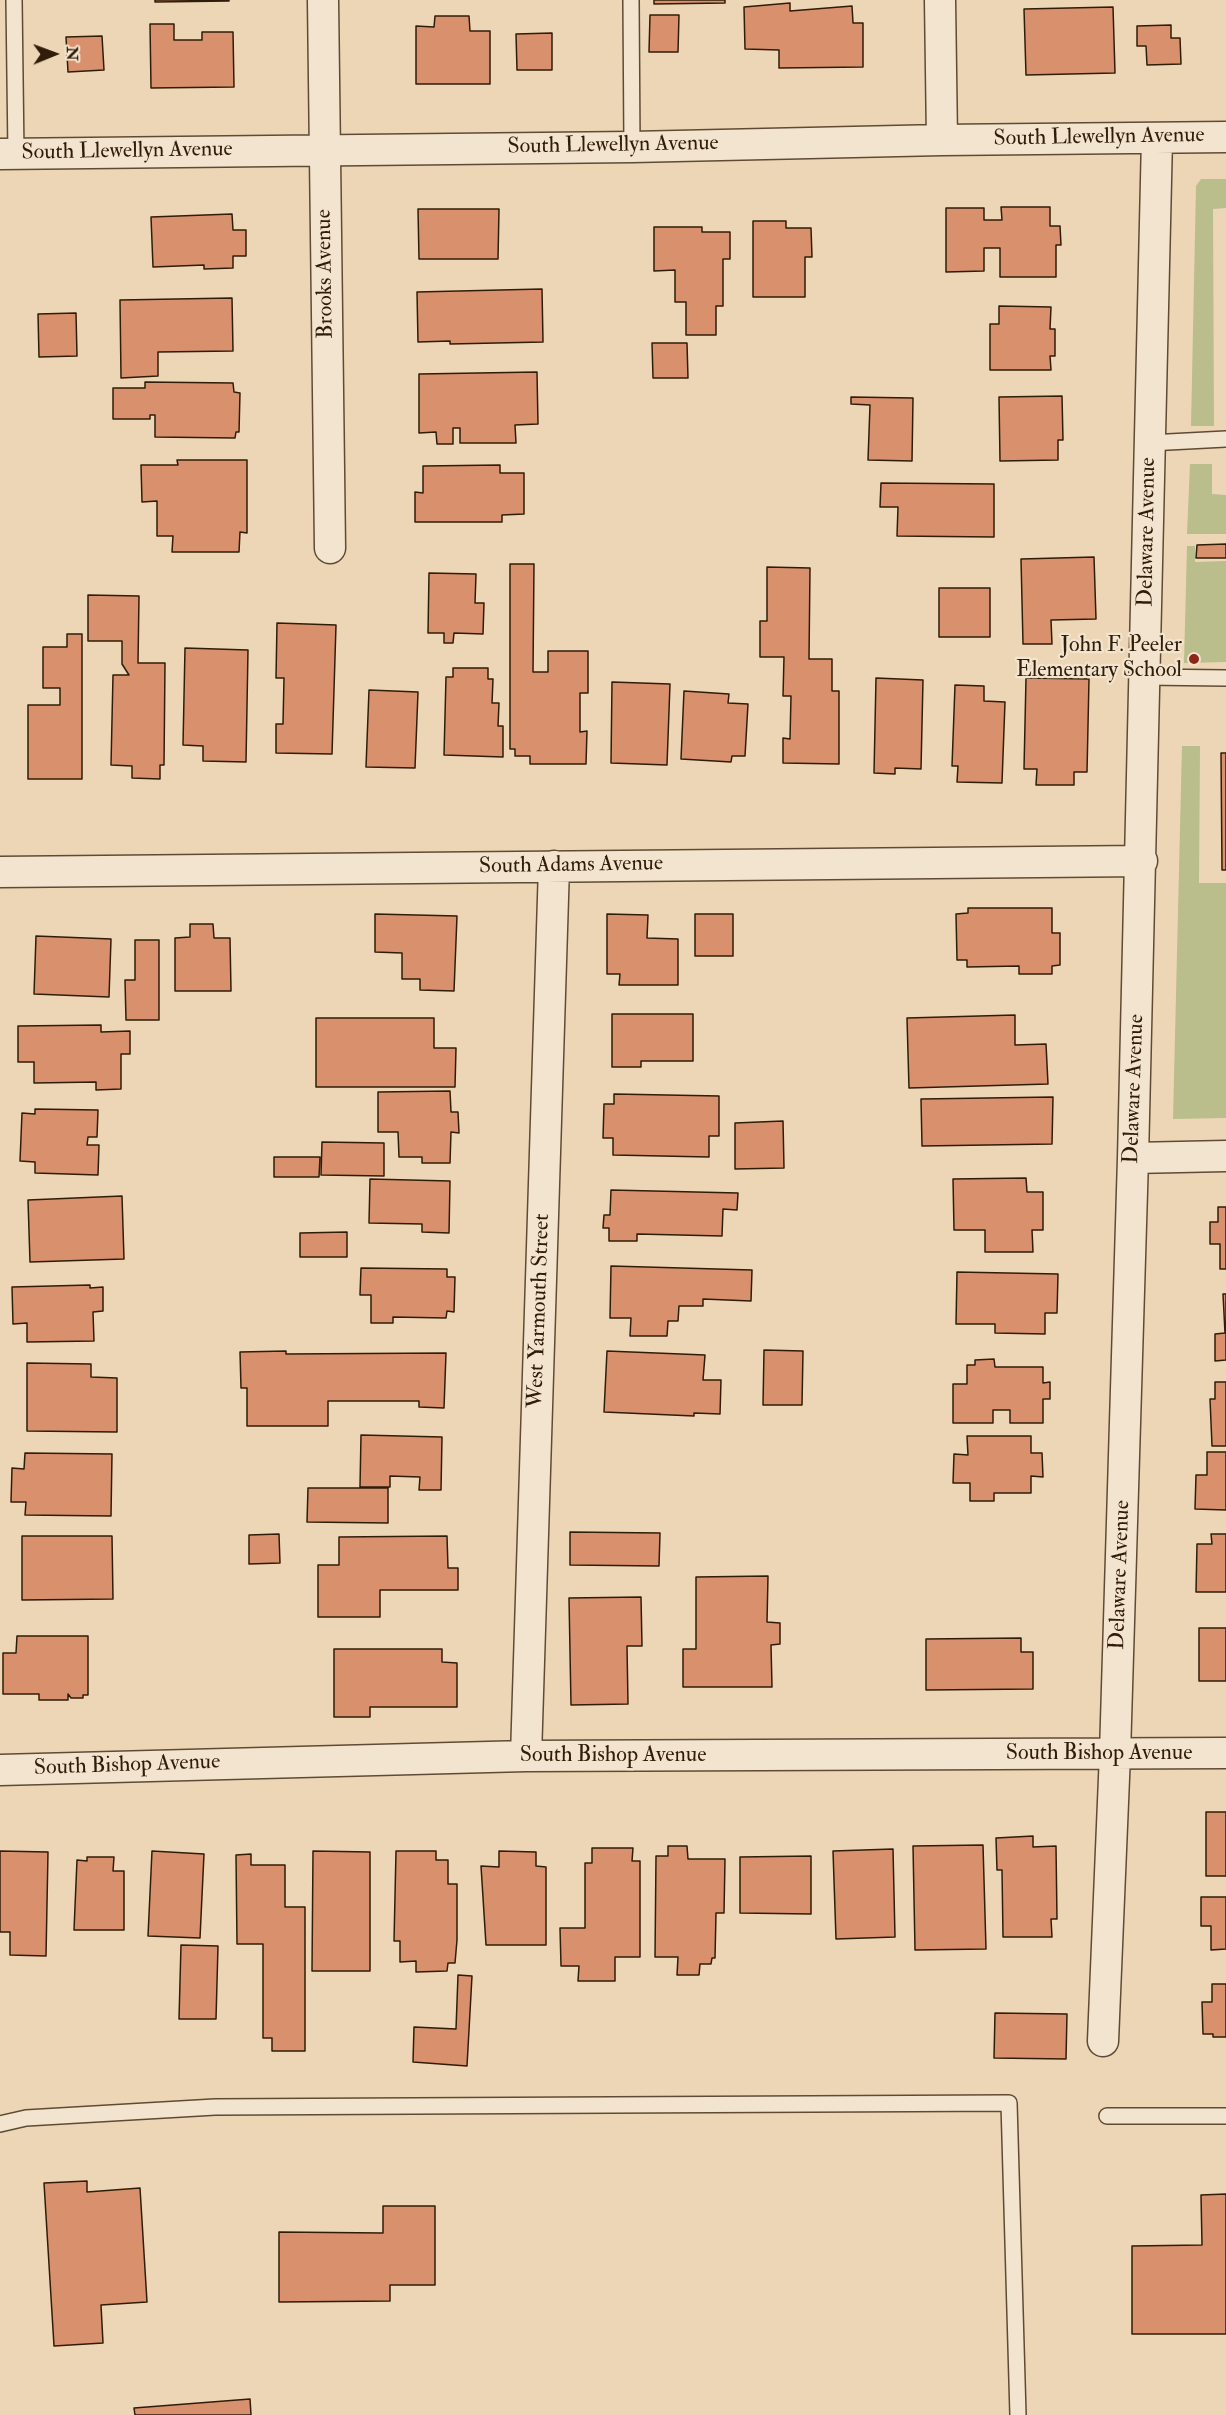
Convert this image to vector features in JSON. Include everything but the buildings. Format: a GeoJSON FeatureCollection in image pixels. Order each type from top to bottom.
{"type":"FeatureCollection","features":[{"type":"Feature","properties":{"kind":"street","name":"Brooks Avenue"},"geometry":{"type":"LineString","coordinates":[[322,0],[330,548]]}},
{"type":"Feature","properties":{"kind":"street"},"geometry":{"type":"LineString","coordinates":[[940,0],[942,140]]}},
{"type":"Feature","properties":{"kind":"street","name":"South Llewellyn Avenue"},"geometry":{"type":"LineString","coordinates":[[8,154],[1226,137]]}},
{"type":"Feature","properties":{"kind":"street","name":"Delaware Avenue"},"geometry":{"type":"LineString","coordinates":[[1103,2041],[1115,1754],[1142,861],[1149,443],[1158,177],[1157,138]]}},
{"type":"Feature","properties":{"kind":"street","name":"South Adams Avenue"},"geometry":{"type":"LineString","coordinates":[[0,872],[1142,861]]}},
{"type":"Feature","properties":{"kind":"street","name":"West Yarmouth Street"},"geometry":{"type":"LineString","coordinates":[[526,1756],[554,866]]}},
{"type":"Feature","properties":{"kind":"street"},"geometry":{"type":"LineString","coordinates":[[1133,1158],[1226,1156]]}},
{"type":"Feature","properties":{"kind":"street","name":"South Bishop Avenue"},"geometry":{"type":"LineString","coordinates":[[0,1770],[526,1756],[1226,1752]]}},
{"type":"Feature","properties":{"kind":"lane"},"geometry":{"type":"LineString","coordinates":[[8,154],[14,0]]}},
{"type":"Feature","properties":{"kind":"lane"},"geometry":{"type":"LineString","coordinates":[[631,0],[632,147]]}},
{"type":"Feature","properties":{"kind":"lane"},"geometry":{"type":"LineString","coordinates":[[1149,443],[1226,439]]}},
{"type":"Feature","properties":{"kind":"lane"},"geometry":{"type":"LineString","coordinates":[[1145,677],[1226,678]]}},
{"type":"Feature","properties":{"kind":"lane"},"geometry":{"type":"LineString","coordinates":[[0,2124],[26,2118],[215,2107],[1009,2103],[1018,2415]]}},
{"type":"Feature","properties":{"kind":"lane"},"geometry":{"type":"LineString","coordinates":[[1107,2116],[1226,2116]]}},
{"type":"Feature","properties":{"kind":"green space"},"geometry":{"type":"Polygon","coordinates":[[[1201,179],[1226,179],[1226,208],[1213,209],[1214,426],[1191,426],[1196,186],[1201,179]]]}},
{"type":"Feature","properties":{"kind":"green space"},"geometry":{"type":"Polygon","coordinates":[[[1190,464],[1212,464],[1212,494],[1226,495],[1226,534],[1187,534],[1190,464]]]}},
{"type":"Feature","properties":{"kind":"green space"},"geometry":{"type":"Polygon","coordinates":[[[1187,546],[1195,546],[1195,562],[1226,561],[1226,662],[1184,663],[1187,546]]]}},
{"type":"Feature","properties":{"kind":"green space"},"geometry":{"type":"Polygon","coordinates":[[[1182,746],[1200,746],[1199,883],[1226,883],[1226,1118],[1173,1119],[1182,746]]]}},
{"type":"Feature","properties":{"kind":"place","name":"John F. Peeler Elementary School"},"geometry":{"type":"Point","coordinates":[1194,659]}}]}
